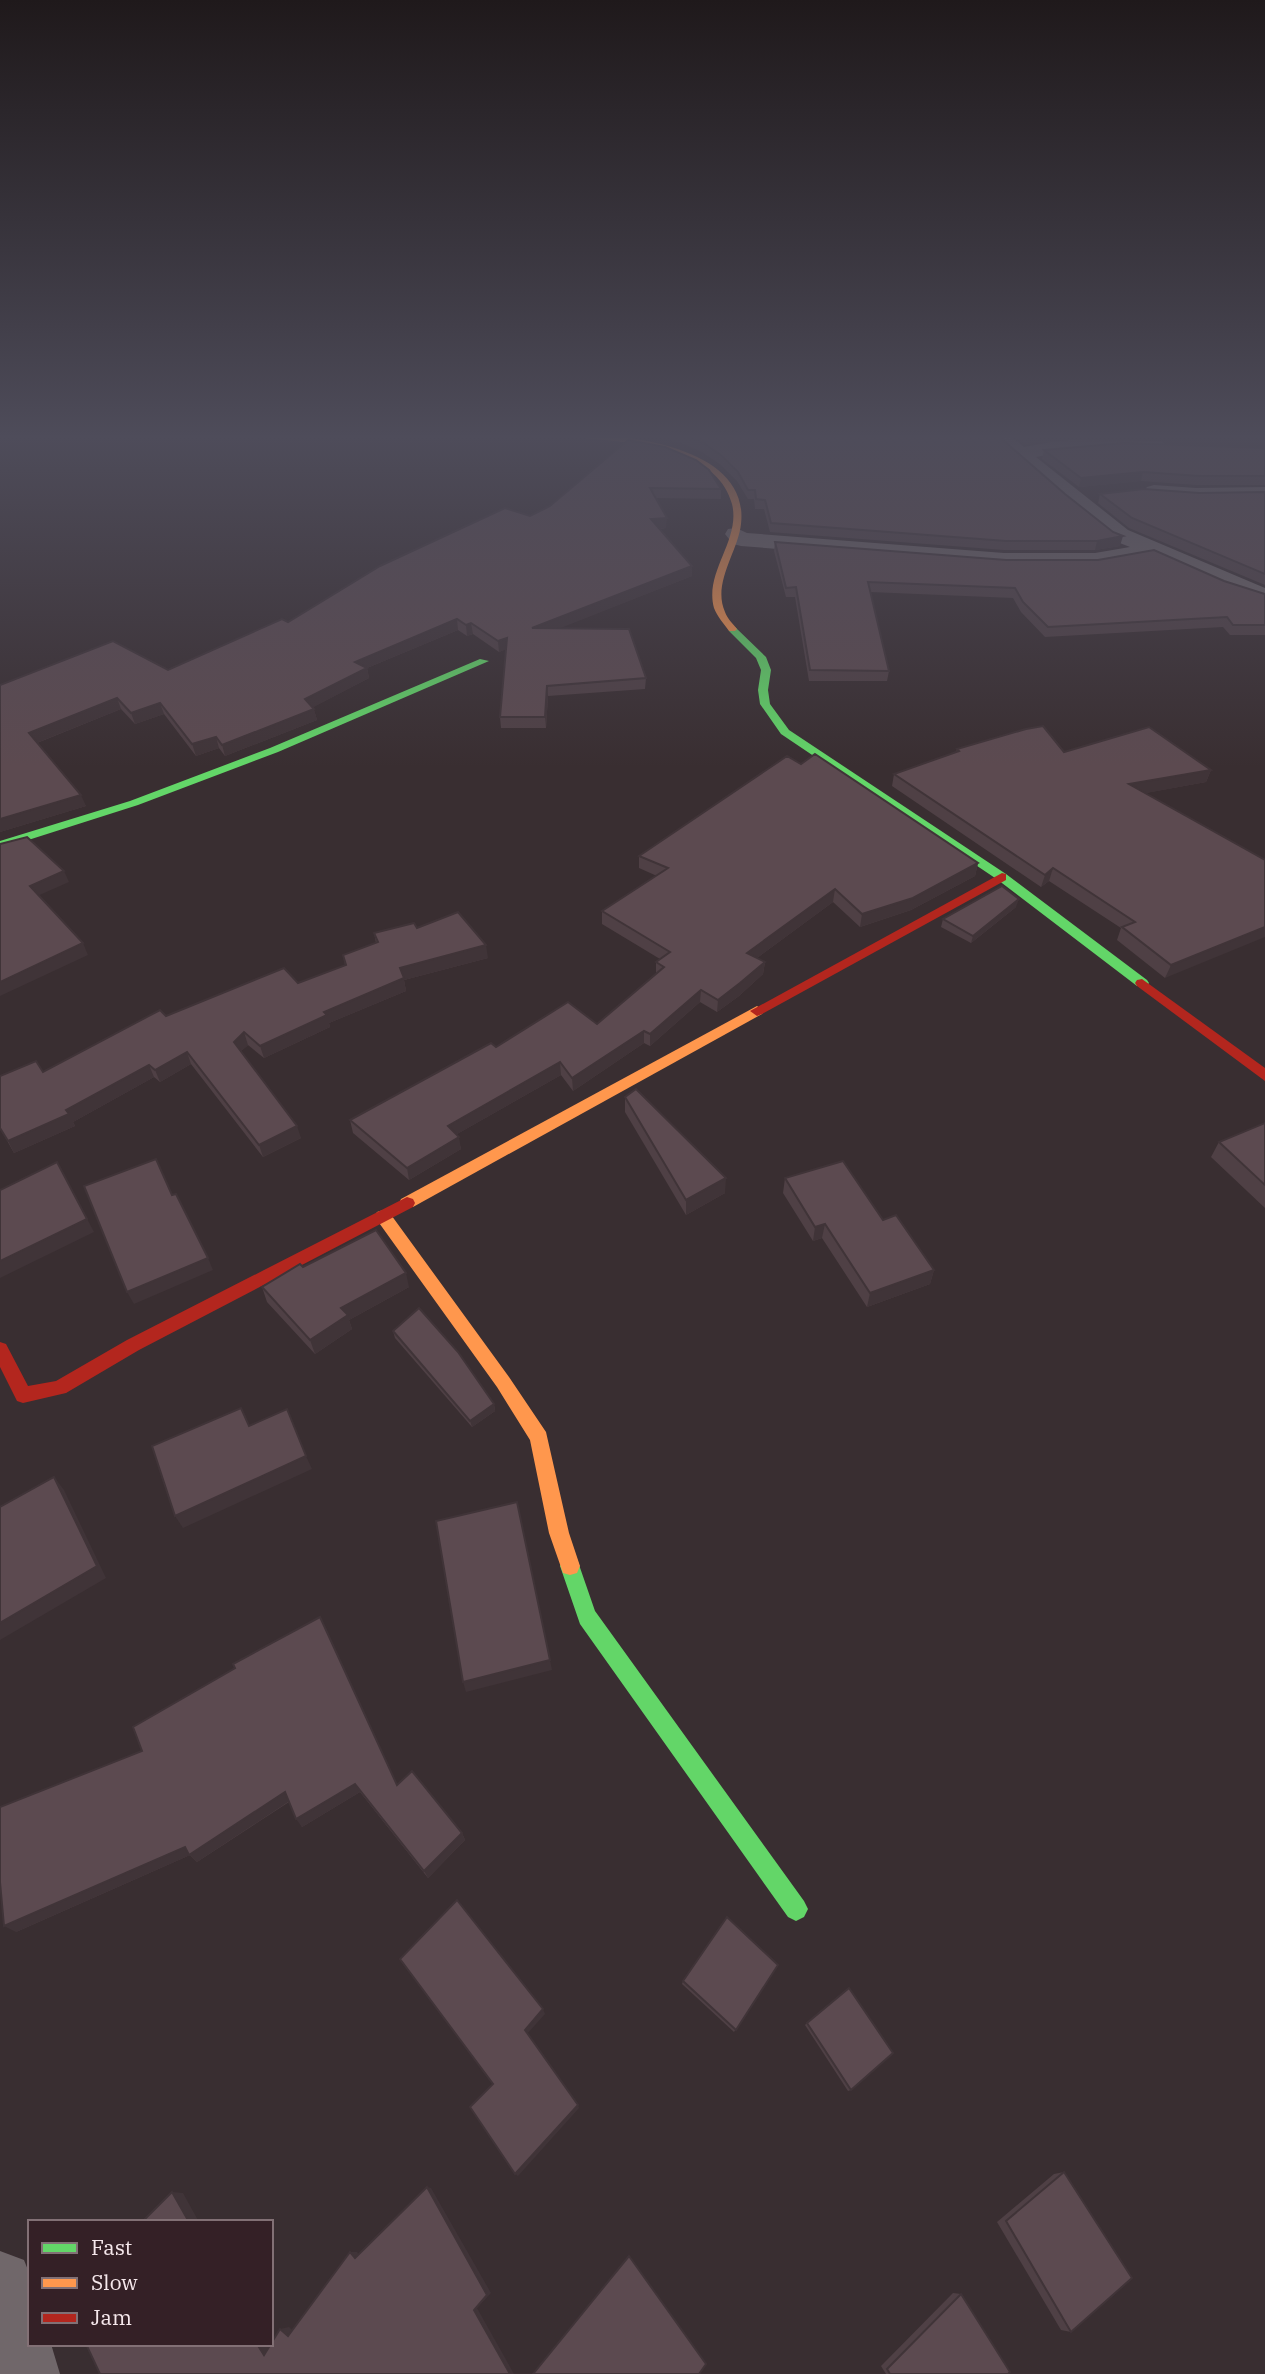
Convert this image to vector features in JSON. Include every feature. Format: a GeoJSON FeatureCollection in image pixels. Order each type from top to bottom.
{"type":"FeatureCollection","features":[{"type":"Feature","properties":{"kind":"street"},"geometry":{"type":"LineString","coordinates":[[731,545],[719,573],[715,602],[718,615],[742,636],[761,658],[766,669],[762,698],[767,713],[785,732],[1002,877],[1265,1076]]}},
{"type":"Feature","properties":{"kind":"street"},"geometry":{"type":"LineString","coordinates":[[813,545],[1004,560],[1095,560],[1158,549]]}},
{"type":"Feature","properties":{"kind":"street"},"geometry":{"type":"LineString","coordinates":[[1147,545],[1229,583],[1265,596]]}},
{"type":"Feature","properties":{"kind":"street"},"geometry":{"type":"LineString","coordinates":[[0,845],[134,803],[274,750],[484,661]]}},
{"type":"Feature","properties":{"kind":"street"},"geometry":{"type":"LineString","coordinates":[[0,1349],[12,1403],[60,1388],[133,1345],[383,1216],[1002,877]]}},
{"type":"Feature","properties":{"kind":"street"},"geometry":{"type":"LineString","coordinates":[[383,1216],[503,1382],[539,1438],[559,1533],[587,1617],[796,1909]]}},
{"type":"Feature","properties":{"kind":"street"},"geometry":{"type":"LineString","coordinates":[[0,2284],[25,2374]]}},
{"type":"Feature","properties":{"kind":"building"},"geometry":{"type":"Polygon","coordinates":[[[426,545],[673,545],[692,566],[532,628],[629,629],[646,678],[547,686],[545,717],[500,717],[507,638],[498,641],[471,623],[466,625],[457,619],[355,662],[367,668],[305,699],[314,709],[222,745],[216,737],[192,744],[160,703],[131,713],[117,698],[29,733],[81,795],[0,819],[0,685],[113,641],[168,670],[282,619],[288,622],[380,566],[426,545]]]}},
{"type":"Feature","properties":{"kind":"building"},"geometry":{"type":"Polygon","coordinates":[[[776,545],[811,545],[1006,560],[1098,560],[1154,550],[1224,581],[1265,594],[1265,625],[1233,625],[1227,617],[1048,627],[1023,602],[1015,588],[868,582],[889,671],[810,670],[796,587],[786,588],[776,545]]]}},
{"type":"Feature","properties":{"kind":"building"},"geometry":{"type":"Polygon","coordinates":[[[1196,545],[1265,545],[1265,574],[1196,545]]]}},
{"type":"Feature","properties":{"kind":"building"},"geometry":{"type":"Polygon","coordinates":[[[1043,726],[1064,752],[1149,727],[1211,770],[1129,784],[1265,860],[1265,927],[1171,965],[1122,927],[1135,922],[1053,868],[1045,875],[894,774],[959,751],[957,749],[1043,726]]]}},
{"type":"Feature","properties":{"kind":"building"},"geometry":{"type":"Polygon","coordinates":[[[815,754],[978,863],[913,898],[862,914],[835,889],[747,953],[765,962],[718,1000],[701,990],[650,1034],[644,1031],[572,1078],[560,1062],[448,1126],[459,1137],[407,1168],[350,1120],[491,1043],[496,1047],[568,1002],[597,1024],[664,967],[656,962],[670,952],[602,911],[668,868],[639,856],[787,756],[801,764],[815,754]]]}},
{"type":"Feature","properties":{"kind":"building"},"geometry":{"type":"Polygon","coordinates":[[[27,837],[64,871],[30,886],[83,943],[0,982],[0,844],[27,837]]]}},
{"type":"Feature","properties":{"kind":"building"},"geometry":{"type":"Polygon","coordinates":[[[1002,886],[1019,899],[973,936],[943,919],[1002,886]]]}},
{"type":"Feature","properties":{"kind":"building"},"geometry":{"type":"Polygon","coordinates":[[[458,912],[486,945],[400,968],[404,978],[324,1012],[327,1015],[260,1046],[244,1032],[234,1042],[297,1126],[259,1145],[187,1052],[155,1070],[149,1065],[66,1110],[69,1114],[8,1141],[0,1128],[0,1076],[36,1061],[43,1072],[160,1010],[166,1016],[284,968],[298,983],[346,965],[343,955],[378,942],[374,933],[414,923],[417,928],[458,912]]]}},
{"type":"Feature","properties":{"kind":"building"},"geometry":{"type":"Polygon","coordinates":[[[636,1089],[726,1178],[686,1200],[625,1097],[636,1089]]]}},
{"type":"Feature","properties":{"kind":"building"},"geometry":{"type":"Polygon","coordinates":[[[1265,1123],[1265,1185],[1219,1142],[1265,1123]]]}},
{"type":"Feature","properties":{"kind":"building"},"geometry":{"type":"Polygon","coordinates":[[[156,1159],[172,1195],[176,1194],[208,1258],[127,1292],[84,1186],[156,1159]]]}},
{"type":"Feature","properties":{"kind":"building"},"geometry":{"type":"Polygon","coordinates":[[[843,1161],[883,1220],[896,1215],[934,1270],[870,1293],[825,1224],[815,1227],[785,1178],[843,1161]]]}},
{"type":"Feature","properties":{"kind":"building"},"geometry":{"type":"Polygon","coordinates":[[[57,1162],[87,1219],[0,1261],[0,1190],[57,1162]]]}},
{"type":"Feature","properties":{"kind":"building"},"geometry":{"type":"Polygon","coordinates":[[[376,1230],[406,1273],[341,1308],[348,1315],[310,1340],[262,1287],[300,1264],[303,1267],[376,1230]]]}},
{"type":"Feature","properties":{"kind":"building"},"geometry":{"type":"Polygon","coordinates":[[[419,1308],[458,1352],[494,1404],[470,1421],[393,1331],[419,1308]]]}},
{"type":"Feature","properties":{"kind":"building"},"geometry":{"type":"Polygon","coordinates":[[[241,1408],[249,1426],[287,1409],[306,1456],[175,1516],[152,1446],[241,1408]]]}},
{"type":"Feature","properties":{"kind":"building"},"geometry":{"type":"Polygon","coordinates":[[[54,1477],[97,1566],[0,1623],[0,1507],[54,1477]]]}},
{"type":"Feature","properties":{"kind":"building"},"geometry":{"type":"Polygon","coordinates":[[[517,1502],[550,1660],[463,1682],[436,1521],[517,1502]]]}},
{"type":"Feature","properties":{"kind":"building"},"geometry":{"type":"Polygon","coordinates":[[[320,1617],[397,1785],[412,1771],[462,1833],[424,1871],[355,1784],[296,1819],[285,1792],[189,1855],[185,1847],[4,1926],[0,1882],[0,1807],[142,1751],[133,1727],[235,1668],[233,1664],[320,1617]]]}},
{"type":"Feature","properties":{"kind":"building"},"geometry":{"type":"Polygon","coordinates":[[[457,1900],[543,2009],[525,2030],[578,2105],[515,2174],[470,2107],[493,2084],[400,1959],[457,1900]]]}},
{"type":"Feature","properties":{"kind":"building"},"geometry":{"type":"Polygon","coordinates":[[[727,1917],[778,1965],[736,2030],[683,1981],[727,1917]]]}},
{"type":"Feature","properties":{"kind":"building"},"geometry":{"type":"Polygon","coordinates":[[[849,1988],[893,2053],[851,2090],[807,2023],[849,1988]]]}},
{"type":"Feature","properties":{"kind":"building"},"geometry":{"type":"Polygon","coordinates":[[[1064,2172],[1132,2278],[1071,2332],[1006,2221],[1064,2172]]]}},
{"type":"Feature","properties":{"kind":"building"},"geometry":{"type":"Polygon","coordinates":[[[427,2187],[487,2295],[474,2310],[510,2374],[100,2374],[87,2346],[258,2346],[264,2355],[270,2346],[273,2346],[273,2340],[280,2329],[288,2336],[350,2252],[355,2258],[427,2187]]]}},
{"type":"Feature","properties":{"kind":"building"},"geometry":{"type":"Polygon","coordinates":[[[172,2192],[188,2220],[144,2220],[172,2192]]]}},
{"type":"Feature","properties":{"kind":"building"},"geometry":{"type":"Polygon","coordinates":[[[629,2256],[706,2364],[699,2374],[533,2374],[629,2256]]]}},
{"type":"Feature","properties":{"kind":"building"},"geometry":{"type":"Polygon","coordinates":[[[961,2294],[1010,2372],[890,2374],[887,2369],[961,2294]]]}},
{"type":"Feature","properties":{"kind":"traffic: fast"},"geometry":{"type":"LineString","coordinates":[[732,629],[761,657],[766,670],[763,690],[765,704],[785,732],[1002,877],[1142,983]]}},
{"type":"Feature","properties":{"kind":"traffic: fast"},"geometry":{"type":"LineString","coordinates":[[0,845],[134,803],[274,750],[484,661]]}},
{"type":"Feature","properties":{"kind":"traffic: fast"},"geometry":{"type":"LineString","coordinates":[[570,1566],[587,1617],[796,1909]]}},
{"type":"Feature","properties":{"kind":"traffic: slow"},"geometry":{"type":"LineString","coordinates":[[732,545],[716,594],[720,611],[732,629]]}},
{"type":"Feature","properties":{"kind":"traffic: slow"},"geometry":{"type":"LineString","coordinates":[[407,1203],[757,1011]]}},
{"type":"Feature","properties":{"kind":"traffic: slow"},"geometry":{"type":"LineString","coordinates":[[383,1216],[503,1382],[539,1438],[559,1533],[570,1566]]}},
{"type":"Feature","properties":{"kind":"traffic: jam"},"geometry":{"type":"LineString","coordinates":[[757,1011],[1002,877]]}},
{"type":"Feature","properties":{"kind":"traffic: jam"},"geometry":{"type":"LineString","coordinates":[[1142,983],[1265,1076]]}},
{"type":"Feature","properties":{"kind":"traffic: jam"},"geometry":{"type":"LineString","coordinates":[[0,1349],[23,1395],[60,1388],[133,1345],[407,1203]]}}]}
